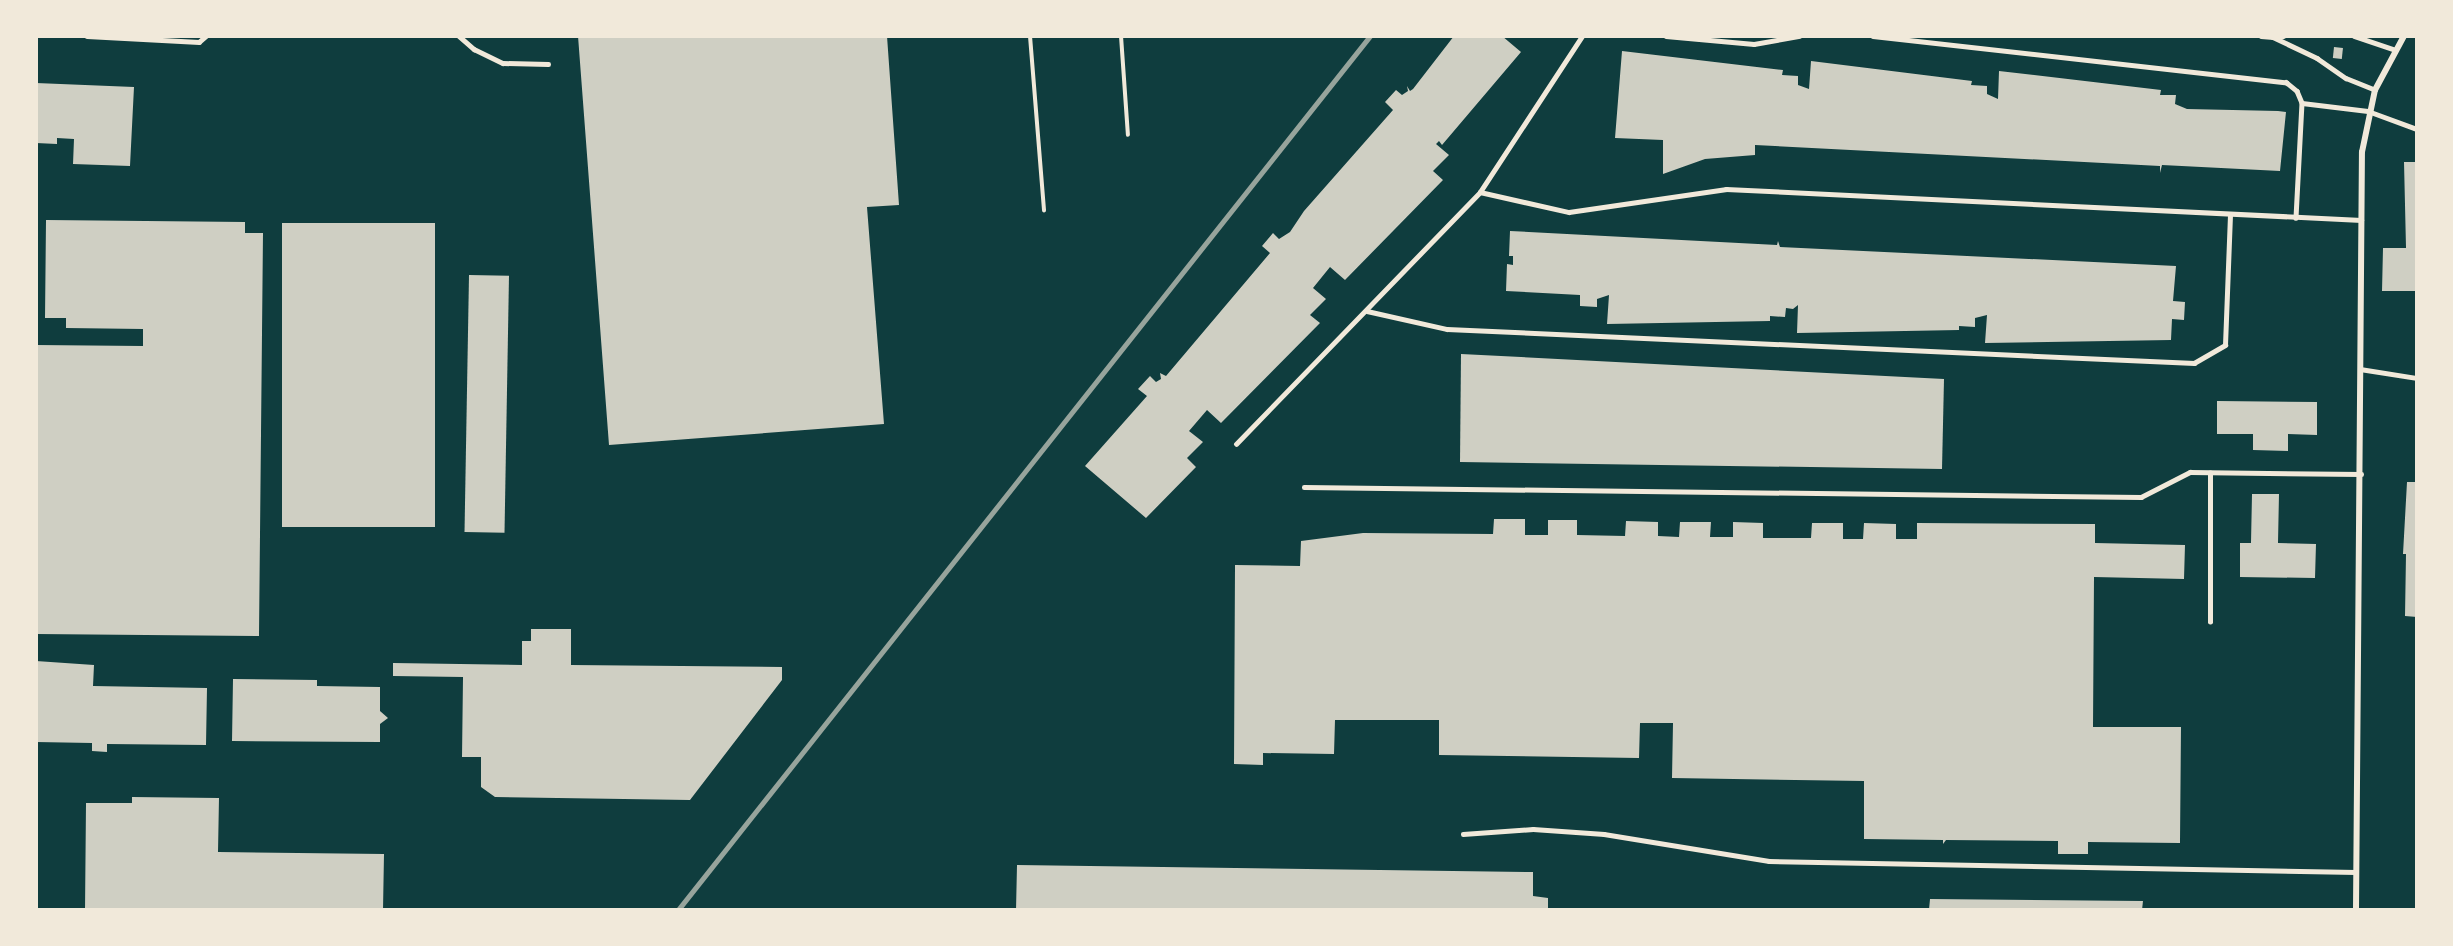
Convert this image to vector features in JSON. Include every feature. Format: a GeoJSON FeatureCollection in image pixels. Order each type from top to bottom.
{"type":"FeatureCollection","features":[{"type":"Feature","properties":{"kind":"street"},"geometry":{"type":"LineString","coordinates":[[2356,910],[2362,152],[2368,111],[2375,90],[2403,36]]}},
{"type":"Feature","properties":{"kind":"lane"},"geometry":{"type":"LineString","coordinates":[[87,36],[199,42],[206,36]]}},
{"type":"Feature","properties":{"kind":"lane"},"geometry":{"type":"LineString","coordinates":[[459,36],[474,49],[504,63],[548,64]]}},
{"type":"Feature","properties":{"kind":"lane"},"geometry":{"type":"LineString","coordinates":[[1236,444],[1480,192],[1582,36]]}},
{"type":"Feature","properties":{"kind":"lane"},"geometry":{"type":"LineString","coordinates":[[1666,36],[1754,44],[1799,36]]}},
{"type":"Feature","properties":{"kind":"lane"},"geometry":{"type":"LineString","coordinates":[[1873,36],[2274,78],[2297,91],[2302,103],[2296,218]]}},
{"type":"Feature","properties":{"kind":"lane"},"geometry":{"type":"LineString","coordinates":[[2261,36],[2283,36]]}},
{"type":"Feature","properties":{"kind":"lane"},"geometry":{"type":"LineString","coordinates":[[2354,36],[2396,50]]}},
{"type":"Feature","properties":{"kind":"lane"},"geometry":{"type":"LineString","coordinates":[[2273,37],[2375,90]]}},
{"type":"Feature","properties":{"kind":"lane"},"geometry":{"type":"LineString","coordinates":[[2302,103],[2368,111],[2417,129]]}},
{"type":"Feature","properties":{"kind":"lane"},"geometry":{"type":"LineString","coordinates":[[1480,192],[1569,212],[1725,189],[2230,216],[2361,220]]}},
{"type":"Feature","properties":{"kind":"lane"},"geometry":{"type":"LineString","coordinates":[[1367,311],[1447,329],[2194,363],[2225,345],[2230,216]]}},
{"type":"Feature","properties":{"kind":"lane"},"geometry":{"type":"LineString","coordinates":[[2360,369],[2417,378]]}},
{"type":"Feature","properties":{"kind":"lane"},"geometry":{"type":"LineString","coordinates":[[1304,488],[2141,497],[2190,472],[2361,474]]}},
{"type":"Feature","properties":{"kind":"lane"},"geometry":{"type":"LineString","coordinates":[[2210,473],[2210,622]]}},
{"type":"Feature","properties":{"kind":"lane"},"geometry":{"type":"LineString","coordinates":[[1463,834],[1533,829],[1604,834],[1769,861],[2356,872]]}},
{"type":"Feature","properties":{"kind":"path"},"geometry":{"type":"LineString","coordinates":[[1030,36],[1044,210]]}},
{"type":"Feature","properties":{"kind":"path"},"geometry":{"type":"LineString","coordinates":[[1121,36],[1128,135]]}},
{"type":"Feature","properties":{"kind":"building"},"geometry":{"type":"Polygon","coordinates":[[[578,36],[887,36],[899,205],[867,207],[884,424],[609,445],[578,36]]]}},
{"type":"Feature","properties":{"kind":"building"},"geometry":{"type":"Polygon","coordinates":[[[1454,36],[1502,36],[1521,52],[1442,145],[1439,141],[1436,144],[1449,155],[1433,171],[1443,180],[1345,280],[1330,267],[1313,288],[1326,299],[1310,315],[1320,323],[1221,423],[1207,410],[1189,431],[1203,442],[1187,458],[1196,467],[1146,518],[1085,466],[1147,396],[1138,389],[1150,376],[1156,382],[1161,379],[1160,373],[1166,376],[1270,253],[1262,246],[1273,233],[1279,239],[1290,232],[1304,211],[1393,110],[1385,102],[1396,90],[1402,95],[1408,91],[1407,86],[1410,91],[1413,89],[1454,36]]]}},
{"type":"Feature","properties":{"kind":"building"},"geometry":{"type":"Polygon","coordinates":[[[2334,47],[2343,48],[2342,59],[2333,58],[2334,47]]]}},
{"type":"Feature","properties":{"kind":"building"},"geometry":{"type":"Polygon","coordinates":[[[1622,51],[1783,70],[1782,75],[1798,76],[1798,85],[1809,89],[1811,61],[1972,81],[1971,85],[1987,86],[1987,94],[1998,99],[1999,71],[2161,90],[2160,95],[2176,95],[2175,104],[2187,109],[2286,112],[2280,171],[2162,165],[2160,173],[2160,166],[1755,145],[1755,155],[1705,159],[1663,174],[1663,140],[1615,138],[1622,51]]]}},
{"type":"Feature","properties":{"kind":"building"},"geometry":{"type":"Polygon","coordinates":[[[36,83],[134,87],[130,166],[73,164],[74,139],[57,138],[57,144],[36,143],[36,83]]]}},
{"type":"Feature","properties":{"kind":"building"},"geometry":{"type":"Polygon","coordinates":[[[2404,162],[2417,162],[2417,291],[2382,291],[2383,248],[2406,248],[2404,162]]]}},
{"type":"Feature","properties":{"kind":"building"},"geometry":{"type":"Polygon","coordinates":[[[46,220],[245,222],[245,233],[263,233],[259,636],[36,634],[36,345],[143,346],[143,329],[66,328],[66,318],[45,318],[46,220]]]}},
{"type":"Feature","properties":{"kind":"building"},"geometry":{"type":"Polygon","coordinates":[[[282,223],[435,223],[435,527],[282,527],[282,223]]]}},
{"type":"Feature","properties":{"kind":"building"},"geometry":{"type":"Polygon","coordinates":[[[1510,231],[1777,245],[1778,241],[1780,247],[2176,266],[2173,301],[2185,302],[2184,320],[2172,319],[2171,340],[1985,343],[1987,315],[1975,318],[1975,327],[1959,326],[1959,330],[1797,333],[1798,305],[1793,309],[1786,308],[1785,317],[1770,316],[1770,321],[1607,324],[1609,295],[1597,299],[1597,307],[1580,306],[1580,295],[1506,291],[1507,264],[1513,265],[1513,256],[1509,256],[1510,231]]]}},
{"type":"Feature","properties":{"kind":"building"},"geometry":{"type":"Polygon","coordinates":[[[469,275],[509,276],[505,533],[465,532],[469,275]]]}},
{"type":"Feature","properties":{"kind":"building"},"geometry":{"type":"Polygon","coordinates":[[[1461,354],[1944,379],[1942,469],[1460,462],[1461,354]]]}},
{"type":"Feature","properties":{"kind":"building"},"geometry":{"type":"Polygon","coordinates":[[[2217,401],[2317,402],[2317,435],[2288,434],[2288,451],[2253,450],[2253,434],[2217,434],[2217,401]]]}},
{"type":"Feature","properties":{"kind":"building"},"geometry":{"type":"Polygon","coordinates":[[[2407,482],[2417,482],[2417,617],[2405,616],[2406,554],[2403,554],[2407,482]]]}},
{"type":"Feature","properties":{"kind":"building"},"geometry":{"type":"Polygon","coordinates":[[[2252,494],[2279,494],[2278,543],[2316,544],[2315,578],[2240,577],[2240,543],[2251,543],[2252,494]]]}},
{"type":"Feature","properties":{"kind":"building"},"geometry":{"type":"Polygon","coordinates":[[[1494,519],[1525,519],[1525,535],[1548,535],[1548,520],[1577,520],[1577,535],[1625,536],[1626,521],[1658,522],[1658,536],[1679,537],[1680,522],[1711,522],[1710,537],[1733,537],[1733,522],[1763,523],[1763,538],[1811,538],[1812,523],[1843,523],[1843,539],[1863,539],[1864,523],[1896,524],[1896,539],[1917,539],[1917,523],[2095,524],[2095,543],[2185,545],[2184,579],[2094,577],[2093,727],[2181,727],[2180,843],[2088,842],[2088,854],[2058,854],[2058,841],[1946,840],[1943,844],[1943,840],[1864,839],[1864,781],[1672,778],[1673,723],[1640,723],[1639,758],[1439,755],[1439,720],[1335,720],[1334,754],[1263,753],[1263,765],[1234,764],[1235,565],[1300,566],[1301,541],[1363,533],[1493,534],[1494,519]]]}},
{"type":"Feature","properties":{"kind":"building"},"geometry":{"type":"Polygon","coordinates":[[[531,629],[571,629],[571,665],[782,667],[782,680],[690,800],[495,797],[481,787],[481,757],[462,757],[463,677],[393,676],[393,663],[522,665],[522,641],[531,641],[531,629]]]}},
{"type":"Feature","properties":{"kind":"building"},"geometry":{"type":"Polygon","coordinates":[[[36,661],[94,665],[93,686],[207,688],[206,745],[107,744],[107,752],[92,751],[92,743],[36,742],[36,661]]]}},
{"type":"Feature","properties":{"kind":"building"},"geometry":{"type":"Polygon","coordinates":[[[233,679],[317,680],[317,686],[380,687],[380,711],[388,718],[380,724],[380,742],[232,741],[233,679]]]}},
{"type":"Feature","properties":{"kind":"building"},"geometry":{"type":"Polygon","coordinates":[[[132,797],[219,798],[218,852],[384,854],[383,910],[85,910],[86,803],[132,803],[132,797]]]}},
{"type":"Feature","properties":{"kind":"building"},"geometry":{"type":"Polygon","coordinates":[[[1017,865],[1533,872],[1533,896],[1548,898],[1548,910],[1016,910],[1017,865]]]}},
{"type":"Feature","properties":{"kind":"building"},"geometry":{"type":"Polygon","coordinates":[[[1930,899],[2143,901],[2142,910],[1929,910],[1930,899]]]}},
{"type":"Feature","properties":{"kind":"railway"},"geometry":{"type":"LineString","coordinates":[[678,910],[1370,36]]}}]}
